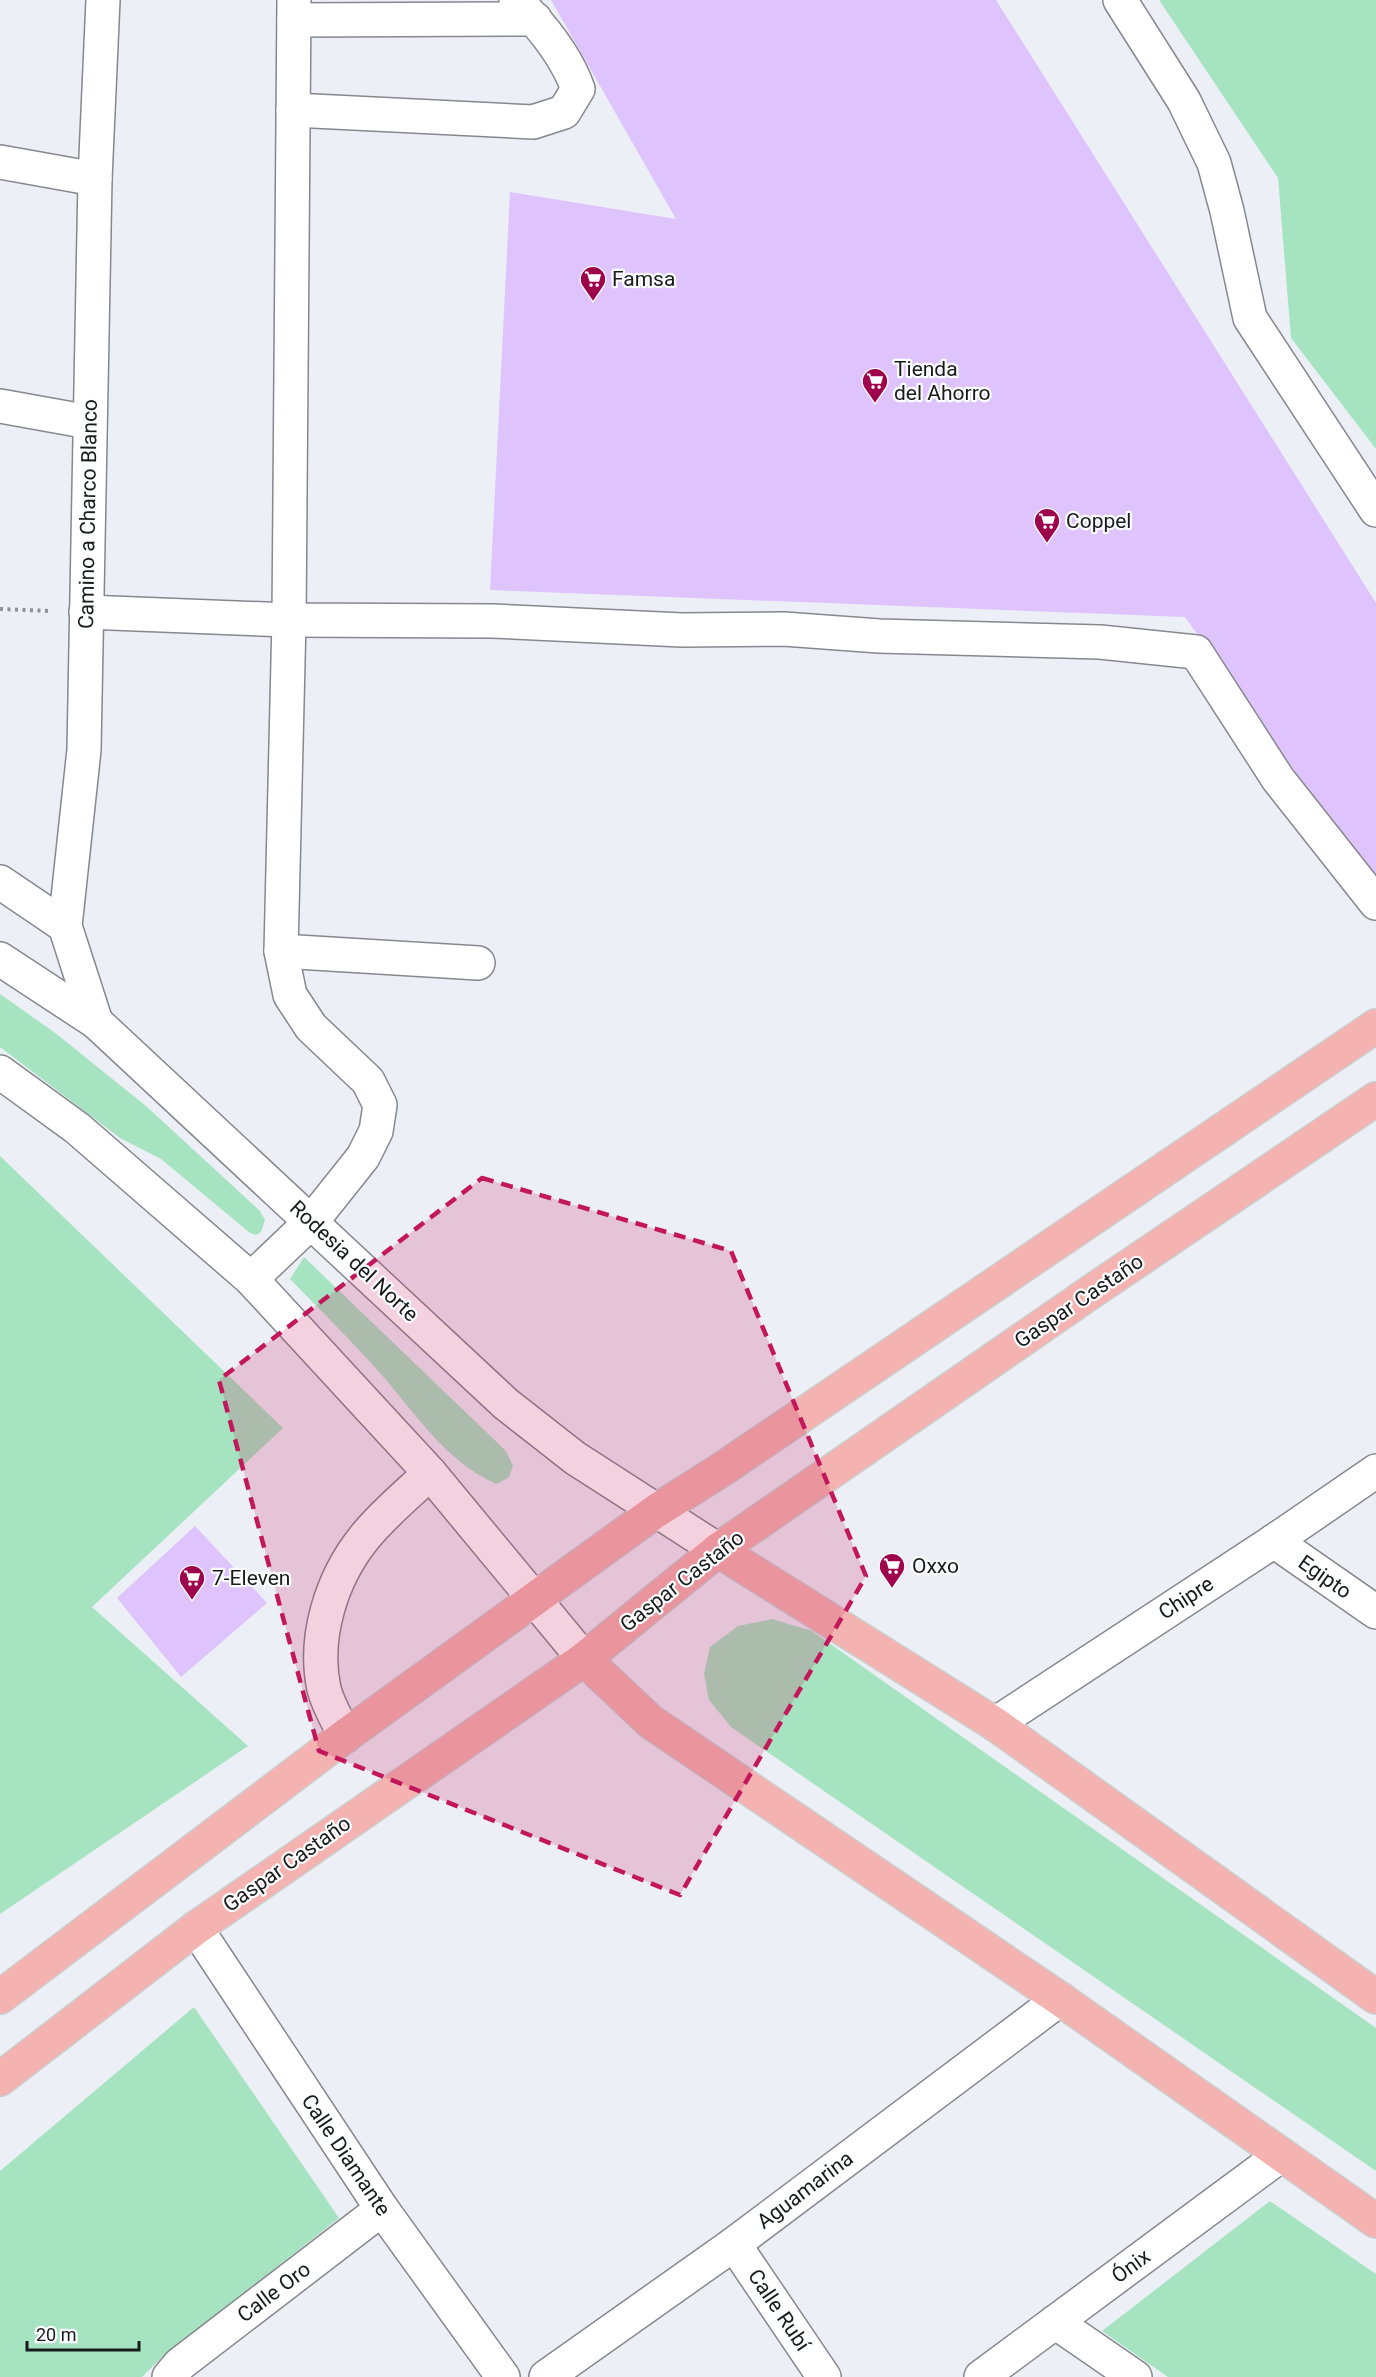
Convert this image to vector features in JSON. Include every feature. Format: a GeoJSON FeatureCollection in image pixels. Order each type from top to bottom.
{"type":"FeatureCollection","features":[{"type":"Feature","properties":{"kind":"main road"},"geometry":{"type":"LineString","coordinates":[[0,1997],[345,1736],[656,1511],[721,1470],[1376,1026]]}},
{"type":"Feature","properties":{"kind":"main road","name":"Gaspar Castaño"},"geometry":{"type":"LineString","coordinates":[[0,2079],[196,1928],[584,1659],[718,1550],[1091,1292],[1376,1100]]}},
{"type":"Feature","properties":{"kind":"main road"},"geometry":{"type":"LineString","coordinates":[[718,1550],[995,1724],[1376,1996]]}},
{"type":"Feature","properties":{"kind":"main road"},"geometry":{"type":"LineString","coordinates":[[584,1659],[651,1722],[1060,1999],[1376,2221]]}},
{"type":"Feature","properties":{"kind":"street","name":"Camino a Charco Blanco"},"geometry":{"type":"LineString","coordinates":[[96,1022],[65,926],[84,750],[95,179],[103,0]]}},
{"type":"Feature","properties":{"kind":"street"},"geometry":{"type":"LineString","coordinates":[[1120,0],[1184,101],[1214,163],[1227,211],[1250,318],[1376,510]]}},
{"type":"Feature","properties":{"kind":"street"},"geometry":{"type":"LineString","coordinates":[[251,1278],[312,1221],[363,1157],[376,1131],[380,1105],[368,1081],[311,1027],[290,995],[281,951],[289,620],[293,110],[294,10],[525,9],[572,71],[579,89],[564,112],[533,123],[293,110]]}},
{"type":"Feature","properties":{"kind":"street"},"geometry":{"type":"LineString","coordinates":[[0,162],[95,179]]}},
{"type":"Feature","properties":{"kind":"street"},"geometry":{"type":"LineString","coordinates":[[0,406],[89,422]]}},
{"type":"Feature","properties":{"kind":"street"},"geometry":{"type":"LineString","coordinates":[[86,612],[289,620],[492,621],[682,630],[784,629],[879,636],[1100,642],[1196,652],[1278,779],[1376,903]]}},
{"type":"Feature","properties":{"kind":"street"},"geometry":{"type":"LineString","coordinates":[[0,882],[65,926]]}},
{"type":"Feature","properties":{"kind":"street"},"geometry":{"type":"LineString","coordinates":[[281,951],[478,963]]}},
{"type":"Feature","properties":{"kind":"street","name":"Rodesia del Norte"},"geometry":{"type":"LineString","coordinates":[[0,959],[96,1022],[506,1404],[575,1458],[718,1550]]}},
{"type":"Feature","properties":{"kind":"street"},"geometry":{"type":"LineString","coordinates":[[0,1072],[77,1128],[251,1278],[430,1473],[584,1659]]}},
{"type":"Feature","properties":{"kind":"street","name":"Chipre"},"geometry":{"type":"LineString","coordinates":[[995,1724],[1274,1542],[1376,1471]]}},
{"type":"Feature","properties":{"kind":"street"},"geometry":{"type":"LineString","coordinates":[[345,1736],[325,1692],[321,1669],[321,1641],[329,1604],[345,1567],[364,1538],[430,1473]]}},
{"type":"Feature","properties":{"kind":"street","name":"Egipto"},"geometry":{"type":"LineString","coordinates":[[1274,1542],[1376,1612]]}},
{"type":"Feature","properties":{"kind":"street","name":"Calle Diamante"},"geometry":{"type":"LineString","coordinates":[[196,1928],[382,2210],[503,2377]]}},
{"type":"Feature","properties":{"kind":"street","name":"Aguamarina"},"geometry":{"type":"LineString","coordinates":[[546,2377],[735,2244],[1060,1999]]}},
{"type":"Feature","properties":{"kind":"street","name":"Ónix"},"geometry":{"type":"LineString","coordinates":[[981,2377],[1281,2155]]}},
{"type":"Feature","properties":{"kind":"street","name":"Calle Oro"},"geometry":{"type":"LineString","coordinates":[[170,2377],[180,2364],[382,2210]]}},
{"type":"Feature","properties":{"kind":"street","name":"Calle Rubí"},"geometry":{"type":"LineString","coordinates":[[735,2244],[824,2377]]}},
{"type":"Feature","properties":{"kind":"street"},"geometry":{"type":"LineString","coordinates":[[1054,2322],[1135,2377]]}},
{"type":"Feature","properties":{"kind":"path"},"geometry":{"type":"LineString","coordinates":[[0,609],[86,612]]}},
{"type":"Feature","properties":{"kind":"highlighted area"},"geometry":{"type":"Polygon","coordinates":[[[482,1178],[731,1251],[866,1576],[680,1895],[319,1751],[219,1380],[482,1178]]]}},
{"type":"Feature","properties":{"kind":"green space"},"geometry":{"type":"Polygon","coordinates":[[[1159,0],[1376,0],[1376,449],[1291,338],[1278,178],[1159,0]]]}},
{"type":"Feature","properties":{"kind":"green space"},"geometry":{"type":"Polygon","coordinates":[[[0,994],[54,1032],[146,1106],[260,1211],[265,1220],[261,1232],[256,1235],[250,1233],[161,1159],[120,1138],[0,1047],[0,994]]]}},
{"type":"Feature","properties":{"kind":"green space"},"geometry":{"type":"Polygon","coordinates":[[[0,1156],[283,1428],[92,1607],[248,1746],[0,1914],[0,1156]]]}},
{"type":"Feature","properties":{"kind":"green space"},"geometry":{"type":"Polygon","coordinates":[[[304,1257],[506,1451],[513,1466],[509,1477],[497,1484],[479,1475],[462,1463],[432,1435],[368,1360],[290,1279],[304,1257]]]}},
{"type":"Feature","properties":{"kind":"green space"},"geometry":{"type":"Polygon","coordinates":[[[772,1619],[812,1631],[1376,2028],[1376,2171],[731,1727],[709,1700],[704,1674],[710,1647],[738,1626],[772,1619]]]}},
{"type":"Feature","properties":{"kind":"green space"},"geometry":{"type":"Polygon","coordinates":[[[194,2007],[339,2218],[162,2357],[142,2377],[0,2377],[0,2171],[194,2007]]]}},
{"type":"Feature","properties":{"kind":"green space"},"geometry":{"type":"Polygon","coordinates":[[[1270,2201],[1376,2274],[1376,2377],[1168,2377],[1102,2331],[1270,2201]]]}},
{"type":"Feature","properties":{"kind":"building","name":"Tienda del Ahorro"},"geometry":{"type":"Polygon","coordinates":[[[551,0],[996,0],[1376,603],[1376,885],[1185,617],[490,590],[510,192],[676,219],[551,0]]]}},
{"type":"Feature","properties":{"kind":"building","name":"7-Eleven"},"geometry":{"type":"Polygon","coordinates":[[[195,1526],[267,1603],[181,1677],[117,1598],[195,1526]]]}},
{"type":"Feature","properties":{"kind":"place","name":"Famsa"},"geometry":{"type":"Point","coordinates":[593,302]}},
{"type":"Feature","properties":{"kind":"place","name":"Tienda del Ahorro"},"geometry":{"type":"Point","coordinates":[875,404]}},
{"type":"Feature","properties":{"kind":"place","name":"Coppel"},"geometry":{"type":"Point","coordinates":[1047,544]}},
{"type":"Feature","properties":{"kind":"place","name":"Oxxo"},"geometry":{"type":"Point","coordinates":[892,1589]}},
{"type":"Feature","properties":{"kind":"place","name":"7-Eleven"},"geometry":{"type":"Point","coordinates":[192,1601]}}]}
